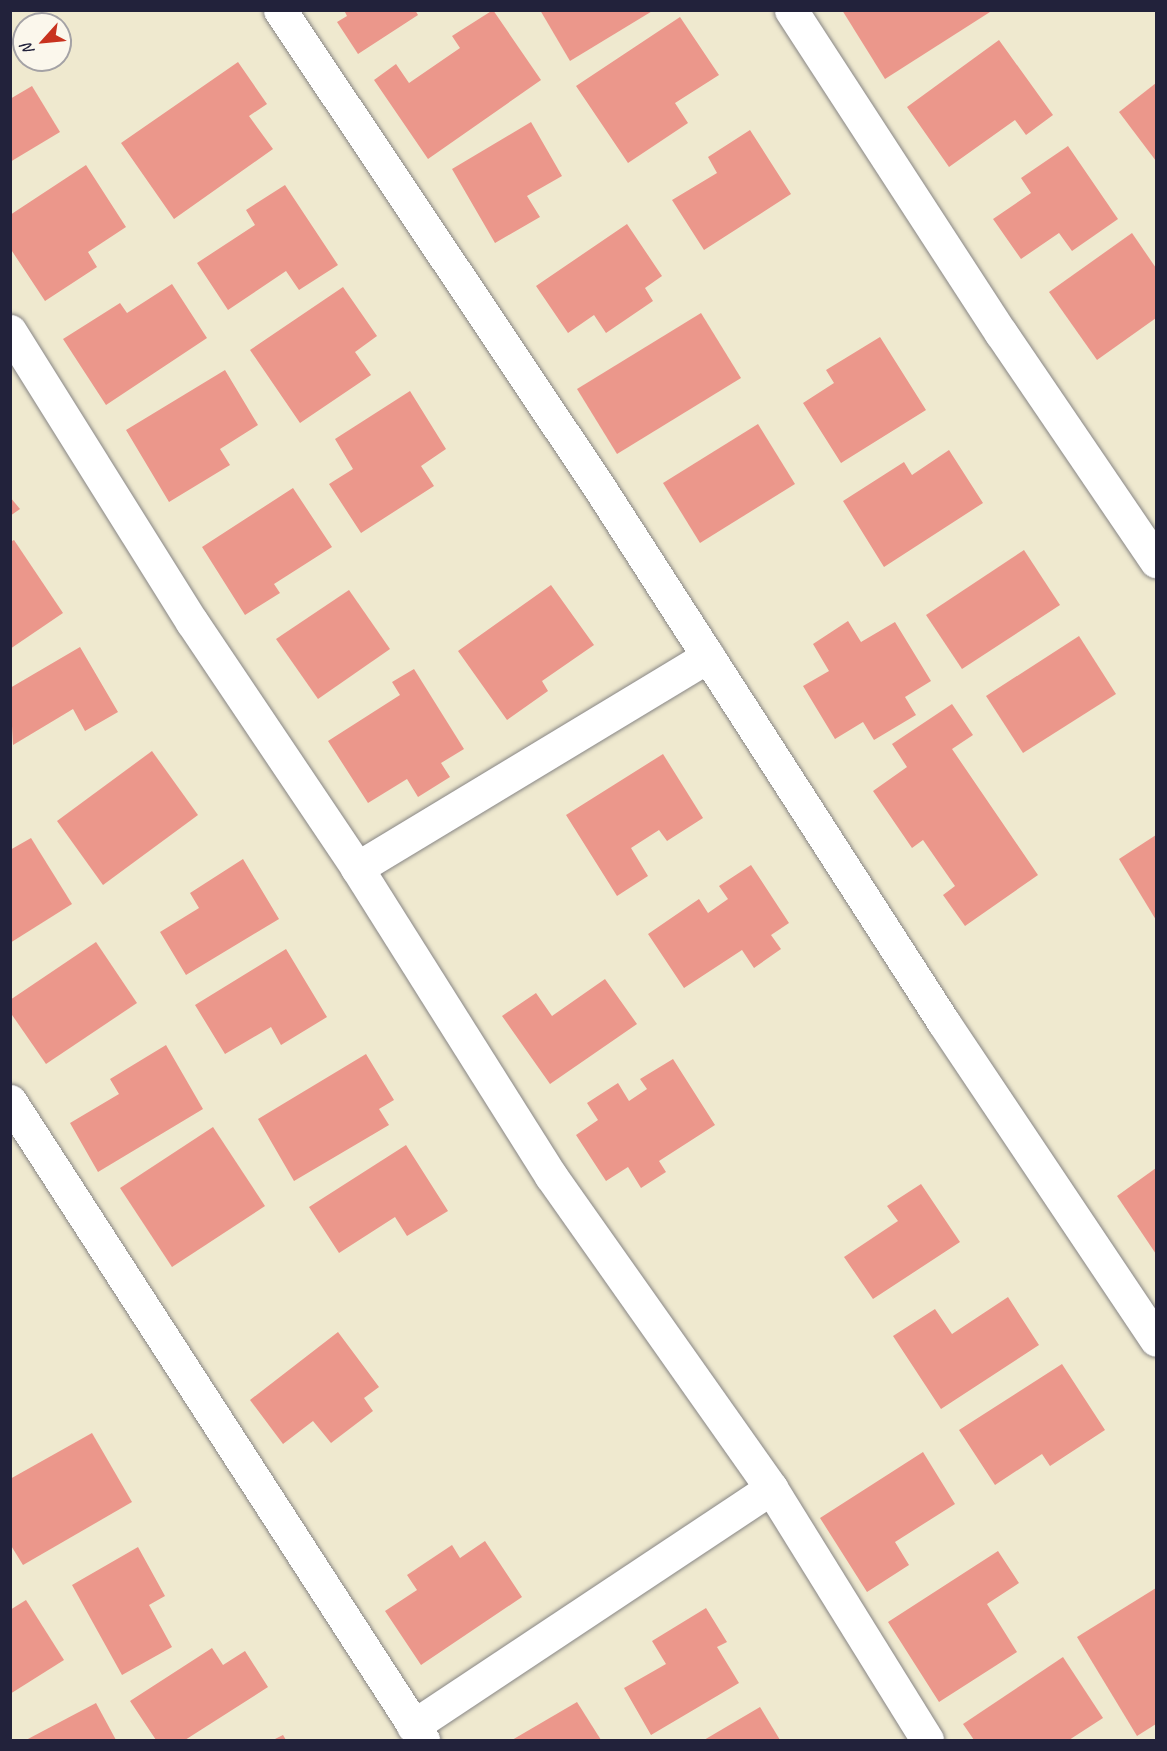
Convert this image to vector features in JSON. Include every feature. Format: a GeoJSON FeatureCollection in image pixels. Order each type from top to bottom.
{"type":"FeatureCollection","features":[{"type":"Feature","properties":{"kind":"street"},"geometry":{"type":"LineString","coordinates":[[280,10],[708,656],[944,1023],[1156,1340]]}},
{"type":"Feature","properties":{"kind":"street"},"geometry":{"type":"LineString","coordinates":[[791,10],[1001,333],[1156,561]]}},
{"type":"Feature","properties":{"kind":"street"},"geometry":{"type":"LineString","coordinates":[[15,348],[192,622],[357,868],[551,1176],[771,1488],[927,1740]]}},
{"type":"Feature","properties":{"kind":"street"},"geometry":{"type":"LineString","coordinates":[[357,868],[708,656]]}},
{"type":"Feature","properties":{"kind":"street"},"geometry":{"type":"LineString","coordinates":[[10,1101],[418,1733],[771,1488]]}},
{"type":"Feature","properties":{"kind":"building"},"geometry":{"type":"Polygon","coordinates":[[[344,10],[415,10],[418,15],[358,54],[337,22],[347,16],[344,10]]]}},
{"type":"Feature","properties":{"kind":"building"},"geometry":{"type":"Polygon","coordinates":[[[493,10],[541,80],[428,159],[374,80],[396,64],[409,83],[460,48],[452,36],[493,10]]]}},
{"type":"Feature","properties":{"kind":"building"},"geometry":{"type":"Polygon","coordinates":[[[540,10],[654,10],[570,61],[540,10]]]}},
{"type":"Feature","properties":{"kind":"building"},"geometry":{"type":"Polygon","coordinates":[[[842,10],[989,10],[990,12],[885,79],[842,10]]]}},
{"type":"Feature","properties":{"kind":"building"},"geometry":{"type":"Polygon","coordinates":[[[680,17],[719,75],[675,103],[688,123],[628,163],[576,86],[680,17]]]}},
{"type":"Feature","properties":{"kind":"building"},"geometry":{"type":"Polygon","coordinates":[[[999,40],[1053,115],[1026,135],[1015,120],[949,167],[907,107],[999,40]]]}},
{"type":"Feature","properties":{"kind":"building"},"geometry":{"type":"Polygon","coordinates":[[[238,62],[267,104],[249,116],[273,149],[174,219],[121,143],[238,62]]]}},
{"type":"Feature","properties":{"kind":"building"},"geometry":{"type":"Polygon","coordinates":[[[1156,83],[1156,161],[1119,112],[1156,83]]]}},
{"type":"Feature","properties":{"kind":"building"},"geometry":{"type":"Polygon","coordinates":[[[32,86],[60,132],[10,162],[10,99],[32,86]]]}},
{"type":"Feature","properties":{"kind":"building"},"geometry":{"type":"Polygon","coordinates":[[[531,122],[562,176],[527,196],[540,217],[495,243],[452,169],[531,122]]]}},
{"type":"Feature","properties":{"kind":"building"},"geometry":{"type":"Polygon","coordinates":[[[750,130],[791,194],[704,250],[672,200],[717,173],[708,157],[750,130]]]}},
{"type":"Feature","properties":{"kind":"building"},"geometry":{"type":"Polygon","coordinates":[[[1068,146],[1118,219],[1072,251],[1059,233],[1021,259],[993,219],[1031,193],[1021,178],[1068,146]]]}},
{"type":"Feature","properties":{"kind":"building"},"geometry":{"type":"Polygon","coordinates":[[[86,165],[126,227],[88,252],[97,267],[45,301],[10,248],[10,215],[86,165]]]}},
{"type":"Feature","properties":{"kind":"building"},"geometry":{"type":"Polygon","coordinates":[[[285,185],[338,265],[299,290],[286,271],[228,310],[197,263],[255,225],[246,210],[285,185]]]}},
{"type":"Feature","properties":{"kind":"building"},"geometry":{"type":"Polygon","coordinates":[[[627,224],[662,276],[645,288],[653,301],[606,333],[594,315],[568,333],[536,286],[627,224]]]}},
{"type":"Feature","properties":{"kind":"building"},"geometry":{"type":"Polygon","coordinates":[[[1132,233],[1156,268],[1156,318],[1097,360],[1049,292],[1132,233]]]}},
{"type":"Feature","properties":{"kind":"building"},"geometry":{"type":"Polygon","coordinates":[[[172,284],[207,338],[106,405],[63,339],[120,303],[127,313],[172,284]]]}},
{"type":"Feature","properties":{"kind":"building"},"geometry":{"type":"Polygon","coordinates":[[[343,287],[377,336],[355,352],[371,375],[300,423],[250,350],[343,287]]]}},
{"type":"Feature","properties":{"kind":"building"},"geometry":{"type":"Polygon","coordinates":[[[701,313],[741,378],[617,454],[577,389],[701,313]]]}},
{"type":"Feature","properties":{"kind":"building"},"geometry":{"type":"Polygon","coordinates":[[[880,337],[926,410],[841,463],[803,403],[834,383],[826,370],[880,337]]]}},
{"type":"Feature","properties":{"kind":"building"},"geometry":{"type":"Polygon","coordinates":[[[225,370],[258,425],[220,449],[230,465],[169,502],[126,430],[225,370]]]}},
{"type":"Feature","properties":{"kind":"building"},"geometry":{"type":"Polygon","coordinates":[[[410,391],[446,449],[421,466],[434,486],[361,533],[329,484],[353,469],[335,439],[410,391]]]}},
{"type":"Feature","properties":{"kind":"building"},"geometry":{"type":"Polygon","coordinates":[[[758,424],[795,484],[700,543],[663,483],[758,424]]]}},
{"type":"Feature","properties":{"kind":"building"},"geometry":{"type":"Polygon","coordinates":[[[949,450],[983,503],[884,567],[843,501],[904,462],[912,475],[949,450]]]}},
{"type":"Feature","properties":{"kind":"building"},"geometry":{"type":"Polygon","coordinates":[[[293,488],[332,547],[274,584],[280,593],[245,615],[202,547],[293,488]]]}},
{"type":"Feature","properties":{"kind":"building"},"geometry":{"type":"Polygon","coordinates":[[[10,497],[20,509],[10,516],[10,497]]]}},
{"type":"Feature","properties":{"kind":"building"},"geometry":{"type":"Polygon","coordinates":[[[14,540],[63,613],[10,649],[10,542],[14,540]]]}},
{"type":"Feature","properties":{"kind":"building"},"geometry":{"type":"Polygon","coordinates":[[[1024,550],[1060,605],[962,669],[926,615],[1024,550]]]}},
{"type":"Feature","properties":{"kind":"building"},"geometry":{"type":"Polygon","coordinates":[[[551,585],[594,645],[542,681],[548,691],[507,720],[458,651],[551,585]]]}},
{"type":"Feature","properties":{"kind":"building"},"geometry":{"type":"Polygon","coordinates":[[[349,590],[390,649],[318,699],[276,639],[349,590]]]}},
{"type":"Feature","properties":{"kind":"building"},"geometry":{"type":"Polygon","coordinates":[[[848,621],[861,642],[895,622],[931,681],[905,697],[916,715],[874,740],[863,722],[835,739],[803,686],[829,671],[813,644],[848,621]]]}},
{"type":"Feature","properties":{"kind":"building"},"geometry":{"type":"Polygon","coordinates":[[[1079,636],[1116,694],[1023,753],[986,696],[1079,636]]]}},
{"type":"Feature","properties":{"kind":"building"},"geometry":{"type":"Polygon","coordinates":[[[80,647],[118,712],[85,731],[73,709],[13,745],[10,688],[80,647]]]}},
{"type":"Feature","properties":{"kind":"building"},"geometry":{"type":"Polygon","coordinates":[[[414,669],[464,749],[441,763],[450,777],[418,797],[407,779],[368,803],[328,741],[400,695],[392,682],[414,669]]]}},
{"type":"Feature","properties":{"kind":"building"},"geometry":{"type":"Polygon","coordinates":[[[952,704],[973,735],[952,749],[1038,875],[965,926],[943,895],[955,886],[923,840],[912,848],[873,791],[907,767],[892,744],[952,704]]]}},
{"type":"Feature","properties":{"kind":"building"},"geometry":{"type":"Polygon","coordinates":[[[152,751],[198,815],[103,885],[57,821],[152,751]]]}},
{"type":"Feature","properties":{"kind":"building"},"geometry":{"type":"Polygon","coordinates":[[[663,754],[703,818],[667,841],[659,830],[631,848],[648,876],[617,896],[566,815],[663,754]]]}},
{"type":"Feature","properties":{"kind":"building"},"geometry":{"type":"Polygon","coordinates":[[[1156,835],[1156,920],[1119,859],[1156,835]]]}},
{"type":"Feature","properties":{"kind":"building"},"geometry":{"type":"Polygon","coordinates":[[[31,838],[72,904],[10,943],[10,850],[31,838]]]}},
{"type":"Feature","properties":{"kind":"building"},"geometry":{"type":"Polygon","coordinates":[[[243,859],[279,919],[186,975],[160,932],[199,908],[190,893],[243,859]]]}},
{"type":"Feature","properties":{"kind":"building"},"geometry":{"type":"Polygon","coordinates":[[[751,865],[789,923],[771,935],[781,949],[754,968],[742,950],[684,988],[648,934],[699,899],[708,913],[728,899],[719,886],[751,865]]]}},
{"type":"Feature","properties":{"kind":"building"},"geometry":{"type":"Polygon","coordinates":[[[96,942],[137,1003],[46,1064],[10,1012],[10,1000],[96,942]]]}},
{"type":"Feature","properties":{"kind":"building"},"geometry":{"type":"Polygon","coordinates":[[[286,949],[327,1017],[281,1045],[271,1027],[225,1054],[195,1005],[286,949]]]}},
{"type":"Feature","properties":{"kind":"building"},"geometry":{"type":"Polygon","coordinates":[[[605,979],[637,1024],[550,1084],[502,1016],[536,993],[552,1016],[605,979]]]}},
{"type":"Feature","properties":{"kind":"building"},"geometry":{"type":"Polygon","coordinates":[[[166,1045],[203,1109],[98,1172],[70,1123],[119,1094],[110,1079],[166,1045]]]}},
{"type":"Feature","properties":{"kind":"building"},"geometry":{"type":"Polygon","coordinates":[[[366,1054],[394,1100],[379,1109],[389,1125],[294,1181],[258,1119],[366,1054]]]}},
{"type":"Feature","properties":{"kind":"building"},"geometry":{"type":"Polygon","coordinates":[[[673,1059],[715,1125],[659,1161],[666,1172],[641,1188],[628,1167],[606,1181],[576,1135],[598,1120],[587,1103],[618,1083],[629,1101],[647,1089],[640,1079],[673,1059]]]}},
{"type":"Feature","properties":{"kind":"building"},"geometry":{"type":"Polygon","coordinates":[[[213,1127],[265,1206],[172,1267],[120,1188],[213,1127]]]}},
{"type":"Feature","properties":{"kind":"building"},"geometry":{"type":"Polygon","coordinates":[[[406,1145],[448,1211],[407,1236],[395,1217],[339,1253],[309,1207],[406,1145]]]}},
{"type":"Feature","properties":{"kind":"building"},"geometry":{"type":"Polygon","coordinates":[[[1156,1168],[1156,1254],[1117,1196],[1156,1168]]]}},
{"type":"Feature","properties":{"kind":"building"},"geometry":{"type":"Polygon","coordinates":[[[921,1184],[960,1242],[873,1299],[844,1257],[898,1221],[887,1206],[921,1184]]]}},
{"type":"Feature","properties":{"kind":"building"},"geometry":{"type":"Polygon","coordinates":[[[1008,1297],[1039,1345],[941,1409],[893,1336],[935,1309],[952,1334],[1008,1297]]]}},
{"type":"Feature","properties":{"kind":"building"},"geometry":{"type":"Polygon","coordinates":[[[338,1332],[379,1387],[364,1398],[373,1411],[331,1443],[313,1421],[283,1444],[250,1400],[338,1332]]]}},
{"type":"Feature","properties":{"kind":"building"},"geometry":{"type":"Polygon","coordinates":[[[1062,1364],[1105,1430],[1050,1466],[1042,1454],[995,1485],[959,1430],[1062,1364]]]}},
{"type":"Feature","properties":{"kind":"building"},"geometry":{"type":"Polygon","coordinates":[[[92,1433],[132,1502],[23,1565],[10,1544],[10,1479],[92,1433]]]}},
{"type":"Feature","properties":{"kind":"building"},"geometry":{"type":"Polygon","coordinates":[[[923,1452],[955,1504],[895,1542],[909,1565],[867,1592],[820,1518],[923,1452]]]}},
{"type":"Feature","properties":{"kind":"building"},"geometry":{"type":"Polygon","coordinates":[[[485,1541],[522,1597],[421,1665],[385,1611],[417,1590],[407,1575],[452,1545],[460,1558],[485,1541]]]}},
{"type":"Feature","properties":{"kind":"building"},"geometry":{"type":"Polygon","coordinates":[[[138,1547],[165,1596],[149,1605],[172,1647],[122,1675],[72,1585],[138,1547]]]}},
{"type":"Feature","properties":{"kind":"building"},"geometry":{"type":"Polygon","coordinates":[[[998,1551],[1019,1583],[987,1604],[1017,1652],[939,1702],[888,1622],[998,1551]]]}},
{"type":"Feature","properties":{"kind":"building"},"geometry":{"type":"Polygon","coordinates":[[[1156,1588],[1156,1724],[1137,1736],[1077,1637],[1156,1588]]]}},
{"type":"Feature","properties":{"kind":"building"},"geometry":{"type":"Polygon","coordinates":[[[26,1600],[64,1660],[10,1694],[10,1610],[26,1600]]]}},
{"type":"Feature","properties":{"kind":"building"},"geometry":{"type":"Polygon","coordinates":[[[706,1608],[727,1642],[717,1647],[739,1683],[651,1735],[624,1688],[666,1664],[652,1641],[706,1608]]]}},
{"type":"Feature","properties":{"kind":"building"},"geometry":{"type":"Polygon","coordinates":[[[212,1648],[223,1665],[245,1651],[268,1687],[185,1740],[156,1740],[130,1701],[212,1648]]]}},
{"type":"Feature","properties":{"kind":"building"},"geometry":{"type":"Polygon","coordinates":[[[1063,1657],[1103,1718],[1069,1740],[974,1740],[963,1724],[1063,1657]]]}},
{"type":"Feature","properties":{"kind":"building"},"geometry":{"type":"Polygon","coordinates":[[[577,1702],[601,1740],[512,1740],[577,1702]]]}},
{"type":"Feature","properties":{"kind":"building"},"geometry":{"type":"Polygon","coordinates":[[[96,1703],[116,1740],[26,1740],[96,1703]]]}},
{"type":"Feature","properties":{"kind":"building"},"geometry":{"type":"Polygon","coordinates":[[[760,1707],[780,1740],[704,1740],[760,1707]]]}},
{"type":"Feature","properties":{"kind":"building"},"geometry":{"type":"Polygon","coordinates":[[[283,1735],[286,1740],[273,1740],[283,1735]]]}}]}
